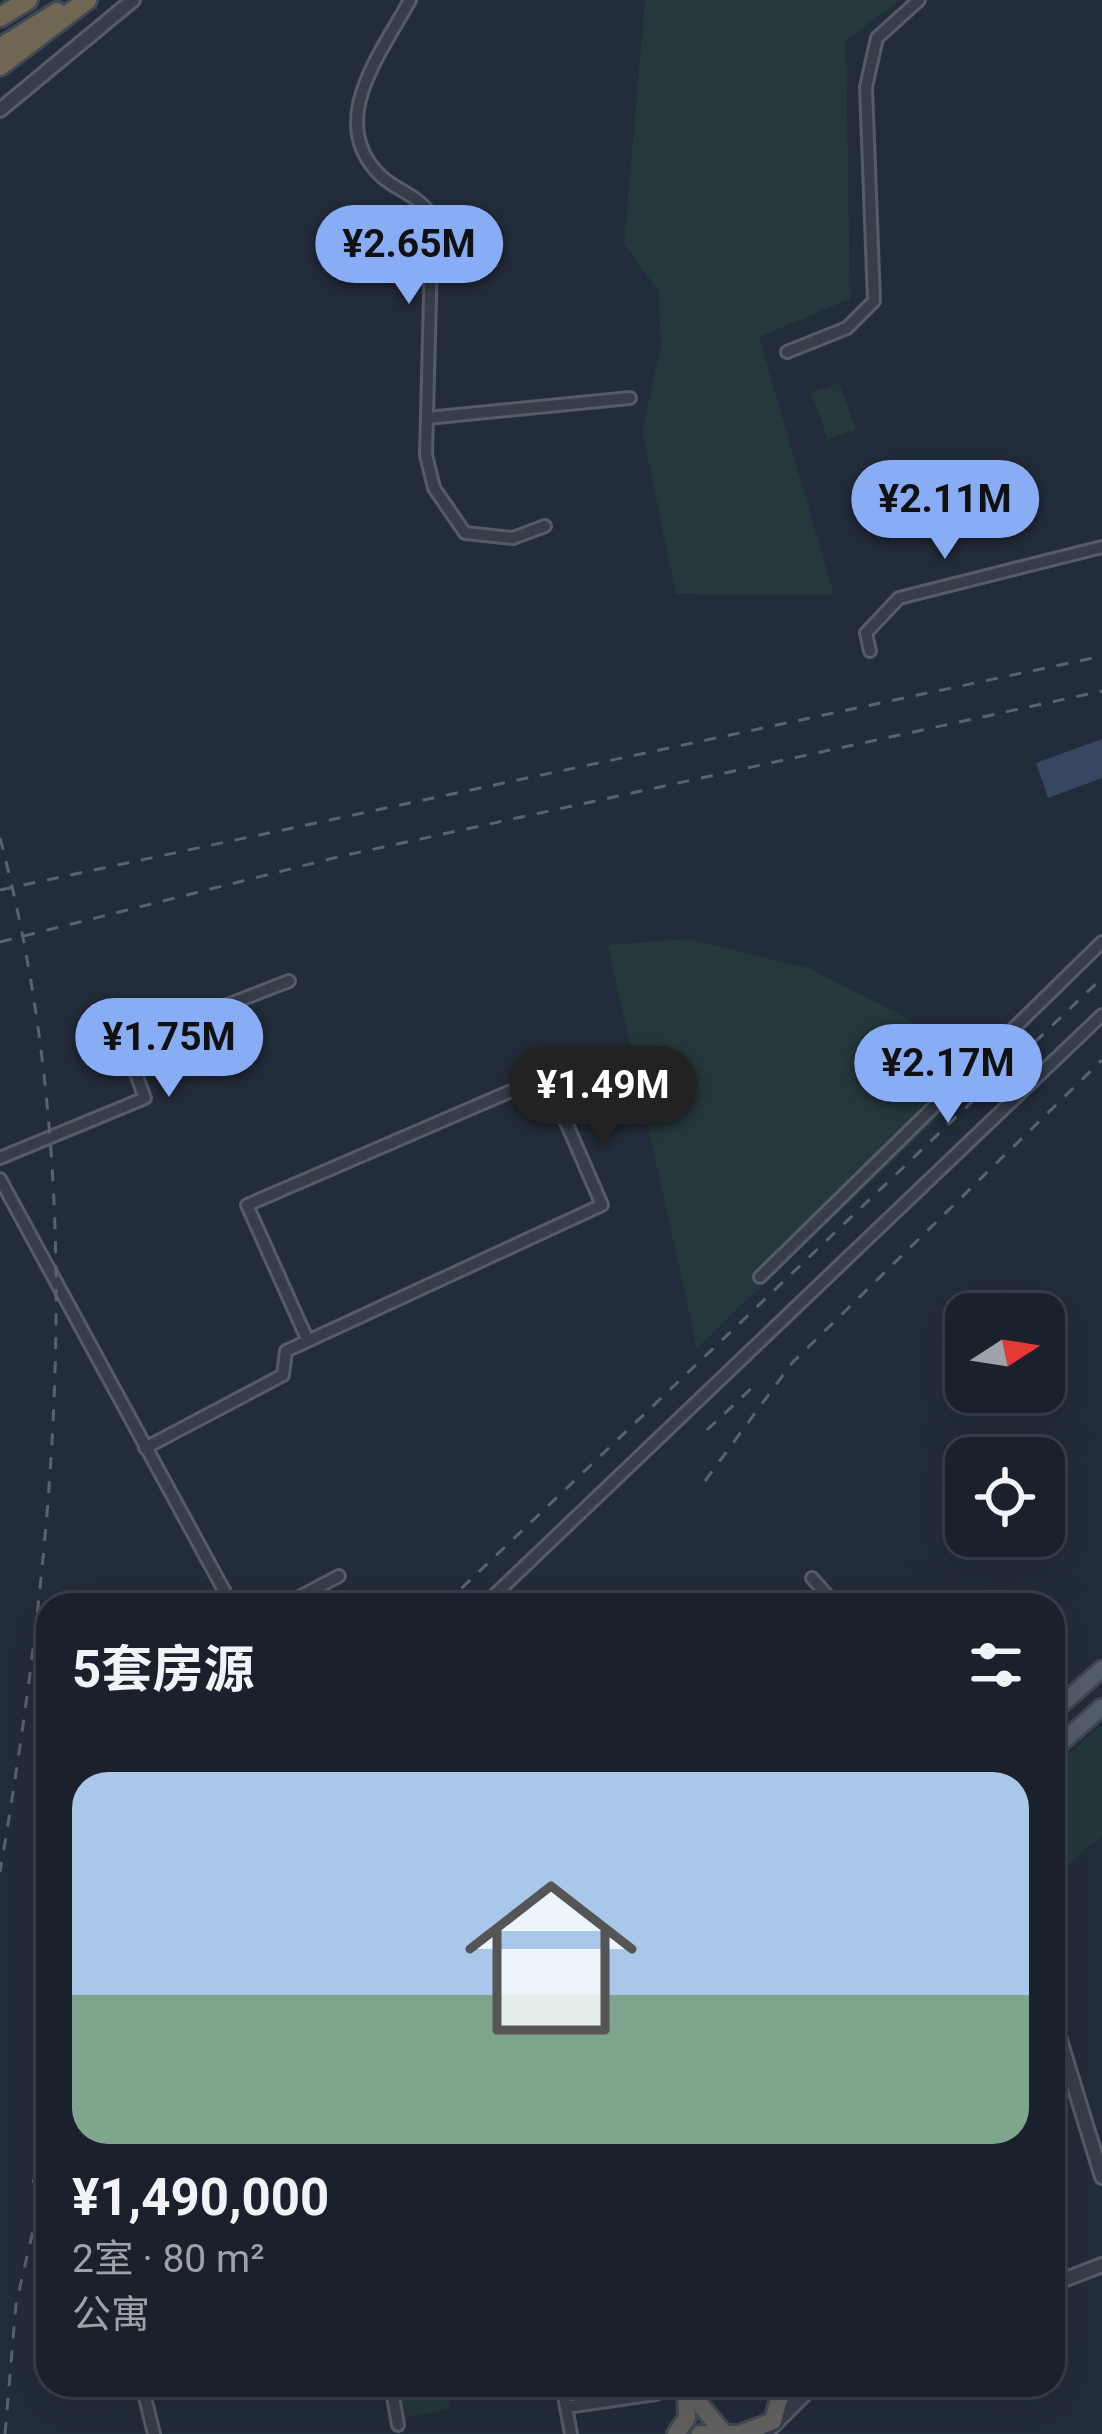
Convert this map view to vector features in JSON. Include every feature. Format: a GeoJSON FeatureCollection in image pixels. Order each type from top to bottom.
{"type":"FeatureCollection","features":[{"type":"Feature","properties":{"kind":"highway"},"geometry":{"type":"LineString","coordinates":[[0,17],[28,0]]}},
{"type":"Feature","properties":{"kind":"highway"},"geometry":{"type":"LineString","coordinates":[[0,48],[73,0]]}},
{"type":"Feature","properties":{"kind":"highway"},"geometry":{"type":"LineString","coordinates":[[0,66],[87,0]]}},
{"type":"Feature","properties":{"kind":"highway"},"geometry":{"type":"LineString","coordinates":[[676,2434],[687,2418],[686,2397]]}},
{"type":"Feature","properties":{"kind":"highway"},"geometry":{"type":"LineString","coordinates":[[694,2397],[722,2431]]}},
{"type":"Feature","properties":{"kind":"highway"},"geometry":{"type":"LineString","coordinates":[[700,2434],[740,2434],[769,2427],[780,2397]]}},
{"type":"Feature","properties":{"kind":"main road"},"geometry":{"type":"LineString","coordinates":[[1065,1701],[1102,1669]]}},
{"type":"Feature","properties":{"kind":"main road"},"geometry":{"type":"LineString","coordinates":[[1065,1739],[1102,1707]]}},
{"type":"Feature","properties":{"kind":"street"},"geometry":{"type":"LineString","coordinates":[[0,110],[133,0]]}},
{"type":"Feature","properties":{"kind":"street"},"geometry":{"type":"LineString","coordinates":[[410,0],[358,97],[355,118],[368,160],[386,180],[424,202],[432,217],[426,455],[434,488],[465,533],[513,538],[545,526]]}},
{"type":"Feature","properties":{"kind":"street"},"geometry":{"type":"LineString","coordinates":[[787,352],[848,328],[874,301],[866,87],[877,38],[919,0]]}},
{"type":"Feature","properties":{"kind":"street"},"geometry":{"type":"LineString","coordinates":[[428,418],[630,398]]}},
{"type":"Feature","properties":{"kind":"street"},"geometry":{"type":"LineString","coordinates":[[870,651],[866,633],[898,598],[1102,548]]}},
{"type":"Feature","properties":{"kind":"street"},"geometry":{"type":"LineString","coordinates":[[760,1277],[1102,942]]}},
{"type":"Feature","properties":{"kind":"street"},"geometry":{"type":"LineString","coordinates":[[0,1158],[146,1099],[134,1069],[186,1021],[289,980]]}},
{"type":"Feature","properties":{"kind":"street"},"geometry":{"type":"LineString","coordinates":[[497,1593],[1102,1015]]}},
{"type":"Feature","properties":{"kind":"street"},"geometry":{"type":"LineString","coordinates":[[145,1448],[283,1376],[286,1351],[602,1205],[546,1076],[247,1205],[308,1340]]}},
{"type":"Feature","properties":{"kind":"street"},"geometry":{"type":"LineString","coordinates":[[0,1179],[225,1593]]}},
{"type":"Feature","properties":{"kind":"street"},"geometry":{"type":"LineString","coordinates":[[307,1593],[339,1576]]}},
{"type":"Feature","properties":{"kind":"street"},"geometry":{"type":"LineString","coordinates":[[812,1578],[825,1593]]}},
{"type":"Feature","properties":{"kind":"street"},"geometry":{"type":"LineString","coordinates":[[1065,2056],[1102,2177]]}},
{"type":"Feature","properties":{"kind":"street"},"geometry":{"type":"LineString","coordinates":[[1065,2279],[1102,2265]]}},
{"type":"Feature","properties":{"kind":"street"},"geometry":{"type":"LineString","coordinates":[[145,2397],[154,2434]]}},
{"type":"Feature","properties":{"kind":"street"},"geometry":{"type":"LineString","coordinates":[[393,2397],[398,2425]]}},
{"type":"Feature","properties":{"kind":"street"},"geometry":{"type":"LineString","coordinates":[[564,2397],[571,2434]]}},
{"type":"Feature","properties":{"kind":"street"},"geometry":{"type":"LineString","coordinates":[[586,2404],[594,2397]]}},
{"type":"Feature","properties":{"kind":"street"},"geometry":{"type":"LineString","coordinates":[[566,2407],[635,2397]]}},
{"type":"Feature","properties":{"kind":"street"},"geometry":{"type":"LineString","coordinates":[[769,2427],[801,2397]]}},
{"type":"Feature","properties":{"kind":"shaded area"},"geometry":{"type":"Polygon","coordinates":[[[645,0],[900,0],[846,40],[850,299],[759,337],[834,595],[676,594],[642,431],[661,346],[658,290],[624,244],[645,0]]]}},
{"type":"Feature","properties":{"kind":"shaded area"},"geometry":{"type":"Polygon","coordinates":[[[839,383],[856,429],[828,439],[811,393],[839,383]]]}},
{"type":"Feature","properties":{"kind":"shaded area"},"geometry":{"type":"Polygon","coordinates":[[[687,939],[808,968],[901,1015],[981,1077],[697,1348],[608,945],[687,939]]]}},
{"type":"Feature","properties":{"kind":"shaded area"},"geometry":{"type":"Polygon","coordinates":[[[1102,1725],[1102,1835],[1065,1867],[1065,1757],[1102,1725]]]}},
{"type":"Feature","properties":{"kind":"shaded area"},"geometry":{"type":"Polygon","coordinates":[[[399,2397],[448,2397],[450,2409],[403,2418],[399,2397]]]}},
{"type":"Feature","properties":{"kind":"water"},"geometry":{"type":"Polygon","coordinates":[[[1102,739],[1102,778],[1048,798],[1036,763],[1102,739]]]}},
{"type":"Feature","properties":{"kind":"railway"},"geometry":{"type":"LineString","coordinates":[[0,890],[1102,656]]}},
{"type":"Feature","properties":{"kind":"railway"},"geometry":{"type":"LineString","coordinates":[[0,942],[342,856],[1102,691]]}},
{"type":"Feature","properties":{"kind":"railway"},"geometry":{"type":"LineString","coordinates":[[0,838],[28,966],[46,1095],[55,1224],[56,1354],[39,1593]]}},
{"type":"Feature","properties":{"kind":"railway"},"geometry":{"type":"LineString","coordinates":[[457,1593],[1102,978]]}},
{"type":"Feature","properties":{"kind":"railway"},"geometry":{"type":"LineString","coordinates":[[705,1481],[792,1363],[1102,1060]]}},
{"type":"Feature","properties":{"kind":"railway"},"geometry":{"type":"LineString","coordinates":[[707,1430],[759,1381]]}},
{"type":"Feature","properties":{"kind":"railway"},"geometry":{"type":"LineString","coordinates":[[0,1872],[36,1622]]}},
{"type":"Feature","properties":{"kind":"railway"},"geometry":{"type":"LineString","coordinates":[[33,2183],[36,2172]]}},
{"type":"Feature","properties":{"kind":"railway"},"geometry":{"type":"LineString","coordinates":[[5,2434],[16,2304],[36,2218]]}}]}
